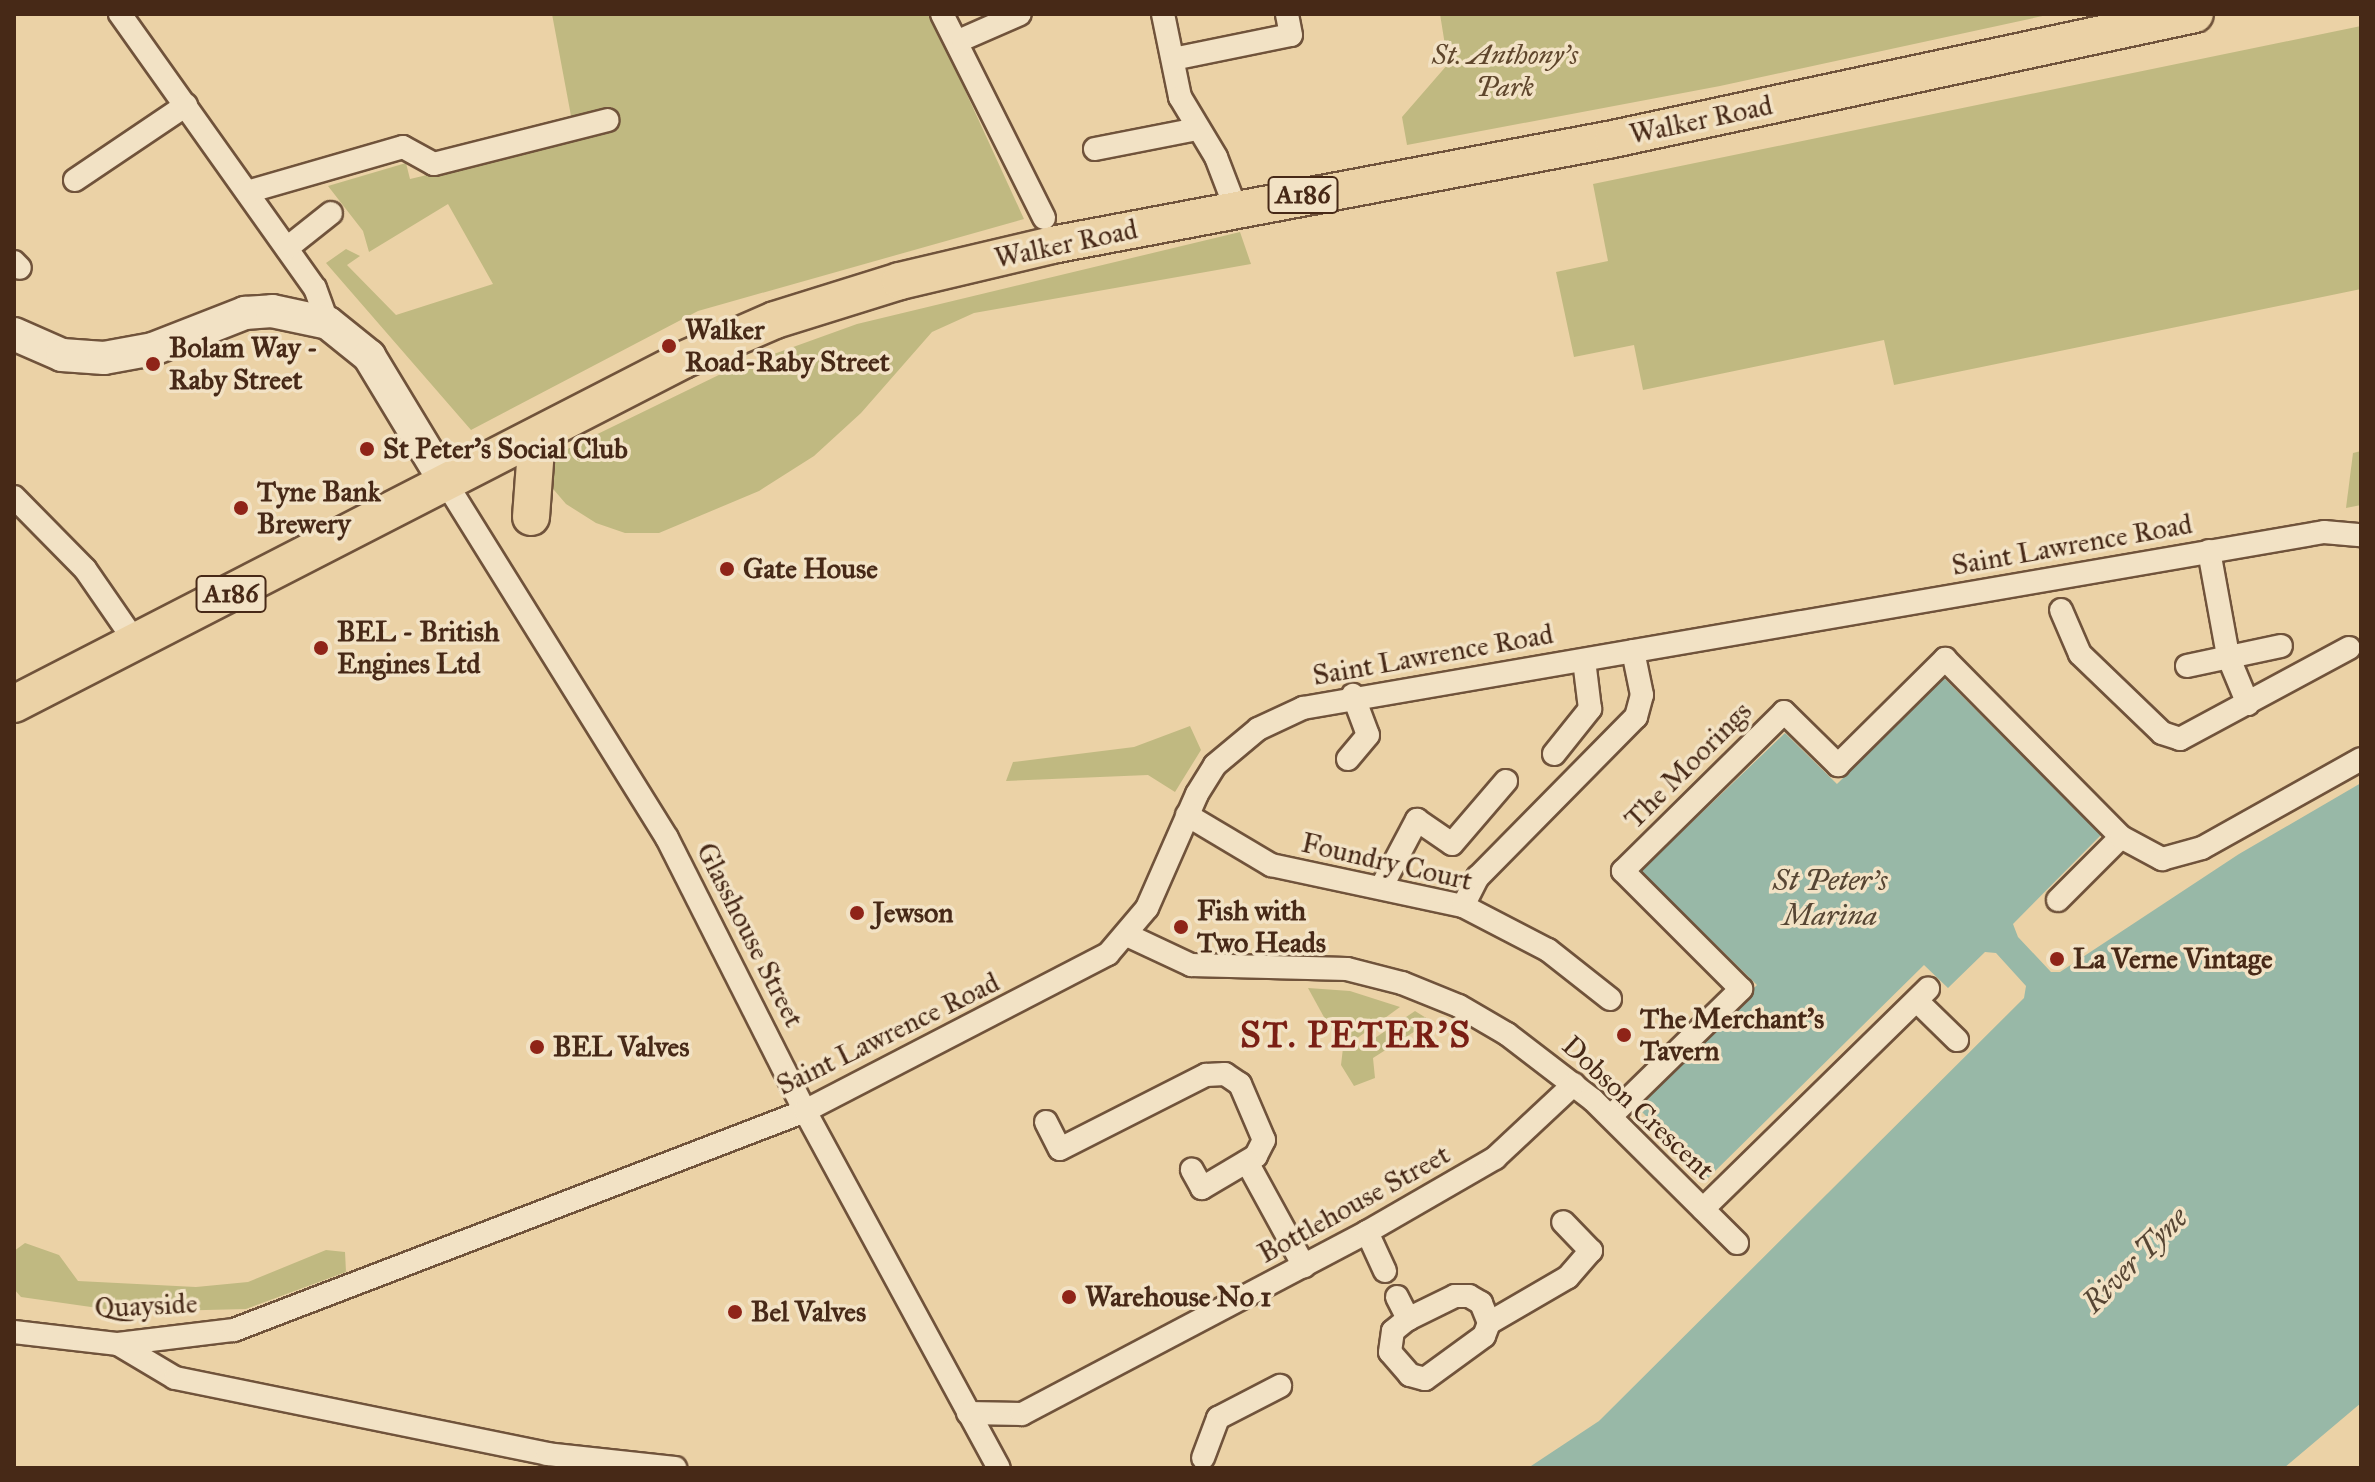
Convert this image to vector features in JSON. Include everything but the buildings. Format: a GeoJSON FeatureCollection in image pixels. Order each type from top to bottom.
{"type":"FeatureCollection","features":[{"type":"Feature","properties":{"kind":"main road","name":"Walker Road"},"geometry":{"type":"LineString","coordinates":[[14,704],[683,360],[775,320],[900,281],[1236,209],[1613,139],[2195,14]]}},
{"type":"Feature","properties":{"kind":"main road"},"geometry":{"type":"LineString","coordinates":[[531,517],[537,436]]}},
{"type":"Feature","properties":{"kind":"street"},"geometry":{"type":"LineString","coordinates":[[120,14],[315,288],[328,323]]}},
{"type":"Feature","properties":{"kind":"street"},"geometry":{"type":"LineString","coordinates":[[942,14],[1044,218]]}},
{"type":"Feature","properties":{"kind":"street"},"geometry":{"type":"LineString","coordinates":[[963,39],[1020,14]]}},
{"type":"Feature","properties":{"kind":"street"},"geometry":{"type":"LineString","coordinates":[[1163,14],[1180,97],[1216,157],[1236,209]]}},
{"type":"Feature","properties":{"kind":"street"},"geometry":{"type":"LineString","coordinates":[[1173,59],[1291,35],[1287,14]]}},
{"type":"Feature","properties":{"kind":"street"},"geometry":{"type":"LineString","coordinates":[[75,180],[186,105]]}},
{"type":"Feature","properties":{"kind":"street"},"geometry":{"type":"LineString","coordinates":[[247,192],[403,147],[434,164],[608,120]]}},
{"type":"Feature","properties":{"kind":"street"},"geometry":{"type":"LineString","coordinates":[[1095,149],[1197,129]]}},
{"type":"Feature","properties":{"kind":"street"},"geometry":{"type":"LineString","coordinates":[[287,248],[331,213]]}},
{"type":"Feature","properties":{"kind":"street"},"geometry":{"type":"LineString","coordinates":[[14,334],[62,355],[104,358],[153,349],[245,313],[272,311],[328,323],[369,356],[446,483]]}},
{"type":"Feature","properties":{"kind":"street","name":"Glasshouse Street"},"geometry":{"type":"LineString","coordinates":[[446,483],[667,838],[805,1111],[999,1468]]}},
{"type":"Feature","properties":{"kind":"street"},"geometry":{"type":"LineString","coordinates":[[14,497],[85,569],[136,643]]}},
{"type":"Feature","properties":{"kind":"street","name":"Saint Lawrence Road"},"geometry":{"type":"LineString","coordinates":[[234,1330],[805,1111],[1087,967],[1127,935],[1147,908],[1204,779],[1243,739],[1291,712],[1353,695],[1584,660],[2209,551],[2324,532],[2361,535]]}},
{"type":"Feature","properties":{"kind":"street"},"geometry":{"type":"LineString","coordinates":[[2209,551],[2228,656],[2248,704]]}},
{"type":"Feature","properties":{"kind":"street"},"geometry":{"type":"LineString","coordinates":[[2061,610],[2080,654],[2169,738],[2188,737],[2349,648]]}},
{"type":"Feature","properties":{"kind":"street"},"geometry":{"type":"LineString","coordinates":[[2187,666],[2281,646]]}},
{"type":"Feature","properties":{"kind":"street"},"geometry":{"type":"LineString","coordinates":[[1463,906],[1478,877],[1636,717],[1642,695],[1633,651]]}},
{"type":"Feature","properties":{"kind":"street","name":"The Moorings"},"geometry":{"type":"LineString","coordinates":[[1611,1116],[1741,989],[1623,871],[1784,712],[1838,765],[1945,659],[2121,837],[2162,859],[2187,855],[2361,759]]}},
{"type":"Feature","properties":{"kind":"street"},"geometry":{"type":"LineString","coordinates":[[1554,754],[1590,709],[1584,660]]}},
{"type":"Feature","properties":{"kind":"street"},"geometry":{"type":"LineString","coordinates":[[1348,759],[1368,735],[1353,695]]}},
{"type":"Feature","properties":{"kind":"street"},"geometry":{"type":"LineString","coordinates":[[1382,886],[1417,820],[1452,844],[1506,781]]}},
{"type":"Feature","properties":{"kind":"street","name":"Foundry Court"},"geometry":{"type":"LineString","coordinates":[[1187,815],[1271,865],[1382,886],[1463,906],[1548,950],[1610,999]]}},
{"type":"Feature","properties":{"kind":"street"},"geometry":{"type":"LineString","coordinates":[[2058,900],[2121,837]]}},
{"type":"Feature","properties":{"kind":"street","name":"Dobson Crescent"},"geometry":{"type":"LineString","coordinates":[[1127,935],[1191,965],[1320,966],[1402,983],[1483,1019],[1574,1084],[1611,1116],[1737,1243]]}},
{"type":"Feature","properties":{"kind":"street"},"geometry":{"type":"LineString","coordinates":[[1703,1209],[1922,995],[1957,1040]]}},
{"type":"Feature","properties":{"kind":"street"},"geometry":{"type":"LineString","coordinates":[[1046,1122],[1065,1157],[1216,1073],[1240,1084],[1264,1131],[1261,1149],[1247,1162],[1202,1188],[1192,1170]]}},
{"type":"Feature","properties":{"kind":"street","name":"Bottlehouse Street"},"geometry":{"type":"LineString","coordinates":[[968,1413],[1022,1414],[1367,1232],[1495,1158],[1574,1084]]}},
{"type":"Feature","properties":{"kind":"street"},"geometry":{"type":"LineString","coordinates":[[1247,1162],[1304,1266]]}},
{"type":"Feature","properties":{"kind":"street"},"geometry":{"type":"LineString","coordinates":[[1489,1323],[1481,1303],[1463,1295],[1408,1319],[1393,1331],[1390,1352],[1410,1375],[1425,1379],[1484,1336],[1489,1323],[1568,1277],[1591,1251],[1563,1222]]}},
{"type":"Feature","properties":{"kind":"street"},"geometry":{"type":"LineString","coordinates":[[1367,1232],[1385,1271]]}},
{"type":"Feature","properties":{"kind":"street"},"geometry":{"type":"LineString","coordinates":[[1397,1297],[1408,1319]]}},
{"type":"Feature","properties":{"kind":"street","name":"Quayside"},"geometry":{"type":"LineString","coordinates":[[14,1332],[118,1344],[234,1330]]}},
{"type":"Feature","properties":{"kind":"street"},"geometry":{"type":"LineString","coordinates":[[118,1344],[175,1378],[547,1454],[675,1468]]}},
{"type":"Feature","properties":{"kind":"street"},"geometry":{"type":"LineString","coordinates":[[1182,1468],[1205,1463],[1218,1418],[1280,1386]]}},
{"type":"Feature","properties":{"kind":"green space"},"geometry":{"type":"Polygon","coordinates":[[[552,14],[930,14],[1024,219],[698,311],[471,430],[326,263],[346,249],[360,256],[347,265],[396,315],[493,284],[448,204],[369,252],[363,231],[328,186],[406,163],[410,179],[618,130],[612,107],[571,116],[552,14]]]}},
{"type":"Feature","properties":{"kind":"green space","name":"St. Anthony's Park"},"geometry":{"type":"Polygon","coordinates":[[[1440,14],[2052,14],[1720,86],[1407,145],[1402,117],[1448,64],[1440,14]]]}},
{"type":"Feature","properties":{"kind":"green space"},"geometry":{"type":"Polygon","coordinates":[[[2361,26],[2361,289],[1894,385],[1884,340],[1643,390],[1634,345],[1574,357],[1556,272],[1608,261],[1593,184],[2361,26]]]}},
{"type":"Feature","properties":{"kind":"green space"},"geometry":{"type":"Polygon","coordinates":[[[1240,232],[1251,264],[974,313],[932,332],[861,413],[814,456],[759,491],[659,533],[625,533],[596,523],[566,504],[548,483],[551,458],[727,371],[857,324],[1240,232]]]}},
{"type":"Feature","properties":{"kind":"green space"},"geometry":{"type":"Polygon","coordinates":[[[2361,451],[2361,505],[2346,508],[2353,453],[2361,451]]]}},
{"type":"Feature","properties":{"kind":"green space"},"geometry":{"type":"Polygon","coordinates":[[[1190,726],[1201,750],[1175,792],[1148,775],[1006,781],[1013,762],[1134,747],[1190,726]]]}},
{"type":"Feature","properties":{"kind":"green space"},"geometry":{"type":"Polygon","coordinates":[[[1308,988],[1350,991],[1400,1007],[1356,1039],[1336,1039],[1308,988]]]}},
{"type":"Feature","properties":{"kind":"green space"},"geometry":{"type":"Polygon","coordinates":[[[1415,1011],[1431,1021],[1373,1058],[1375,1078],[1354,1086],[1341,1065],[1343,1048],[1366,1044],[1415,1011]]]}},
{"type":"Feature","properties":{"kind":"green space"},"geometry":{"type":"Polygon","coordinates":[[[25,1243],[59,1255],[78,1281],[196,1287],[248,1282],[326,1250],[345,1252],[346,1272],[246,1309],[126,1312],[21,1297],[14,1289],[14,1251],[25,1243]]]}},
{"type":"Feature","properties":{"kind":"water"},"geometry":{"type":"Polygon","coordinates":[[[1944,678],[2101,835],[2013,924],[2018,937],[2051,972],[2060,972],[2239,854],[2361,783],[2361,1403],[2284,1468],[1528,1468],[1599,1421],[2024,998],[2026,986],[1996,953],[1985,952],[1948,988],[1924,965],[1708,1178],[1636,1106],[1757,985],[1641,871],[1785,733],[1837,784],[1944,678]]]}},
{"type":"Feature","properties":{"kind":"place","name":"Walker Road-Raby Street"},"geometry":{"type":"Point","coordinates":[669,346]}},
{"type":"Feature","properties":{"kind":"place","name":"Bolam Way - Raby Street"},"geometry":{"type":"Point","coordinates":[153,364]}},
{"type":"Feature","properties":{"kind":"place","name":"St Peter's Social Club"},"geometry":{"type":"Point","coordinates":[367,449]}},
{"type":"Feature","properties":{"kind":"place","name":"Tyne Bank Brewery"},"geometry":{"type":"Point","coordinates":[241,508]}},
{"type":"Feature","properties":{"kind":"place","name":"Gate House"},"geometry":{"type":"Point","coordinates":[727,569]}},
{"type":"Feature","properties":{"kind":"place","name":"BEL - British Engines Ltd"},"geometry":{"type":"Point","coordinates":[321,648]}},
{"type":"Feature","properties":{"kind":"place","name":"Jewson"},"geometry":{"type":"Point","coordinates":[857,913]}},
{"type":"Feature","properties":{"kind":"place","name":"Fish with Two Heads"},"geometry":{"type":"Point","coordinates":[1181,927]}},
{"type":"Feature","properties":{"kind":"place","name":"La Verne Vintage"},"geometry":{"type":"Point","coordinates":[2057,959]}},
{"type":"Feature","properties":{"kind":"place","name":"The Merchant's Tavern"},"geometry":{"type":"Point","coordinates":[1624,1035]}},
{"type":"Feature","properties":{"kind":"place","name":"BEL Valves"},"geometry":{"type":"Point","coordinates":[537,1047]}},
{"type":"Feature","properties":{"kind":"place","name":"Warehouse No 1"},"geometry":{"type":"Point","coordinates":[1069,1297]}},
{"type":"Feature","properties":{"kind":"place","name":"Bel Valves"},"geometry":{"type":"Point","coordinates":[735,1312]}},
{"type":"Feature","properties":{"kind":"district","name":"ST. PETER'S"},"geometry":{"type":"Point","coordinates":[1356,1036]}},
{"type":"Feature","properties":{"kind":"water label","name":"St Peter's Marina"},"geometry":{"type":"Point","coordinates":[1830,897]}},
{"type":"Feature","properties":{"kind":"water label","name":"River Tyne"},"geometry":{"type":"Point","coordinates":[2135,1260]}}]}
